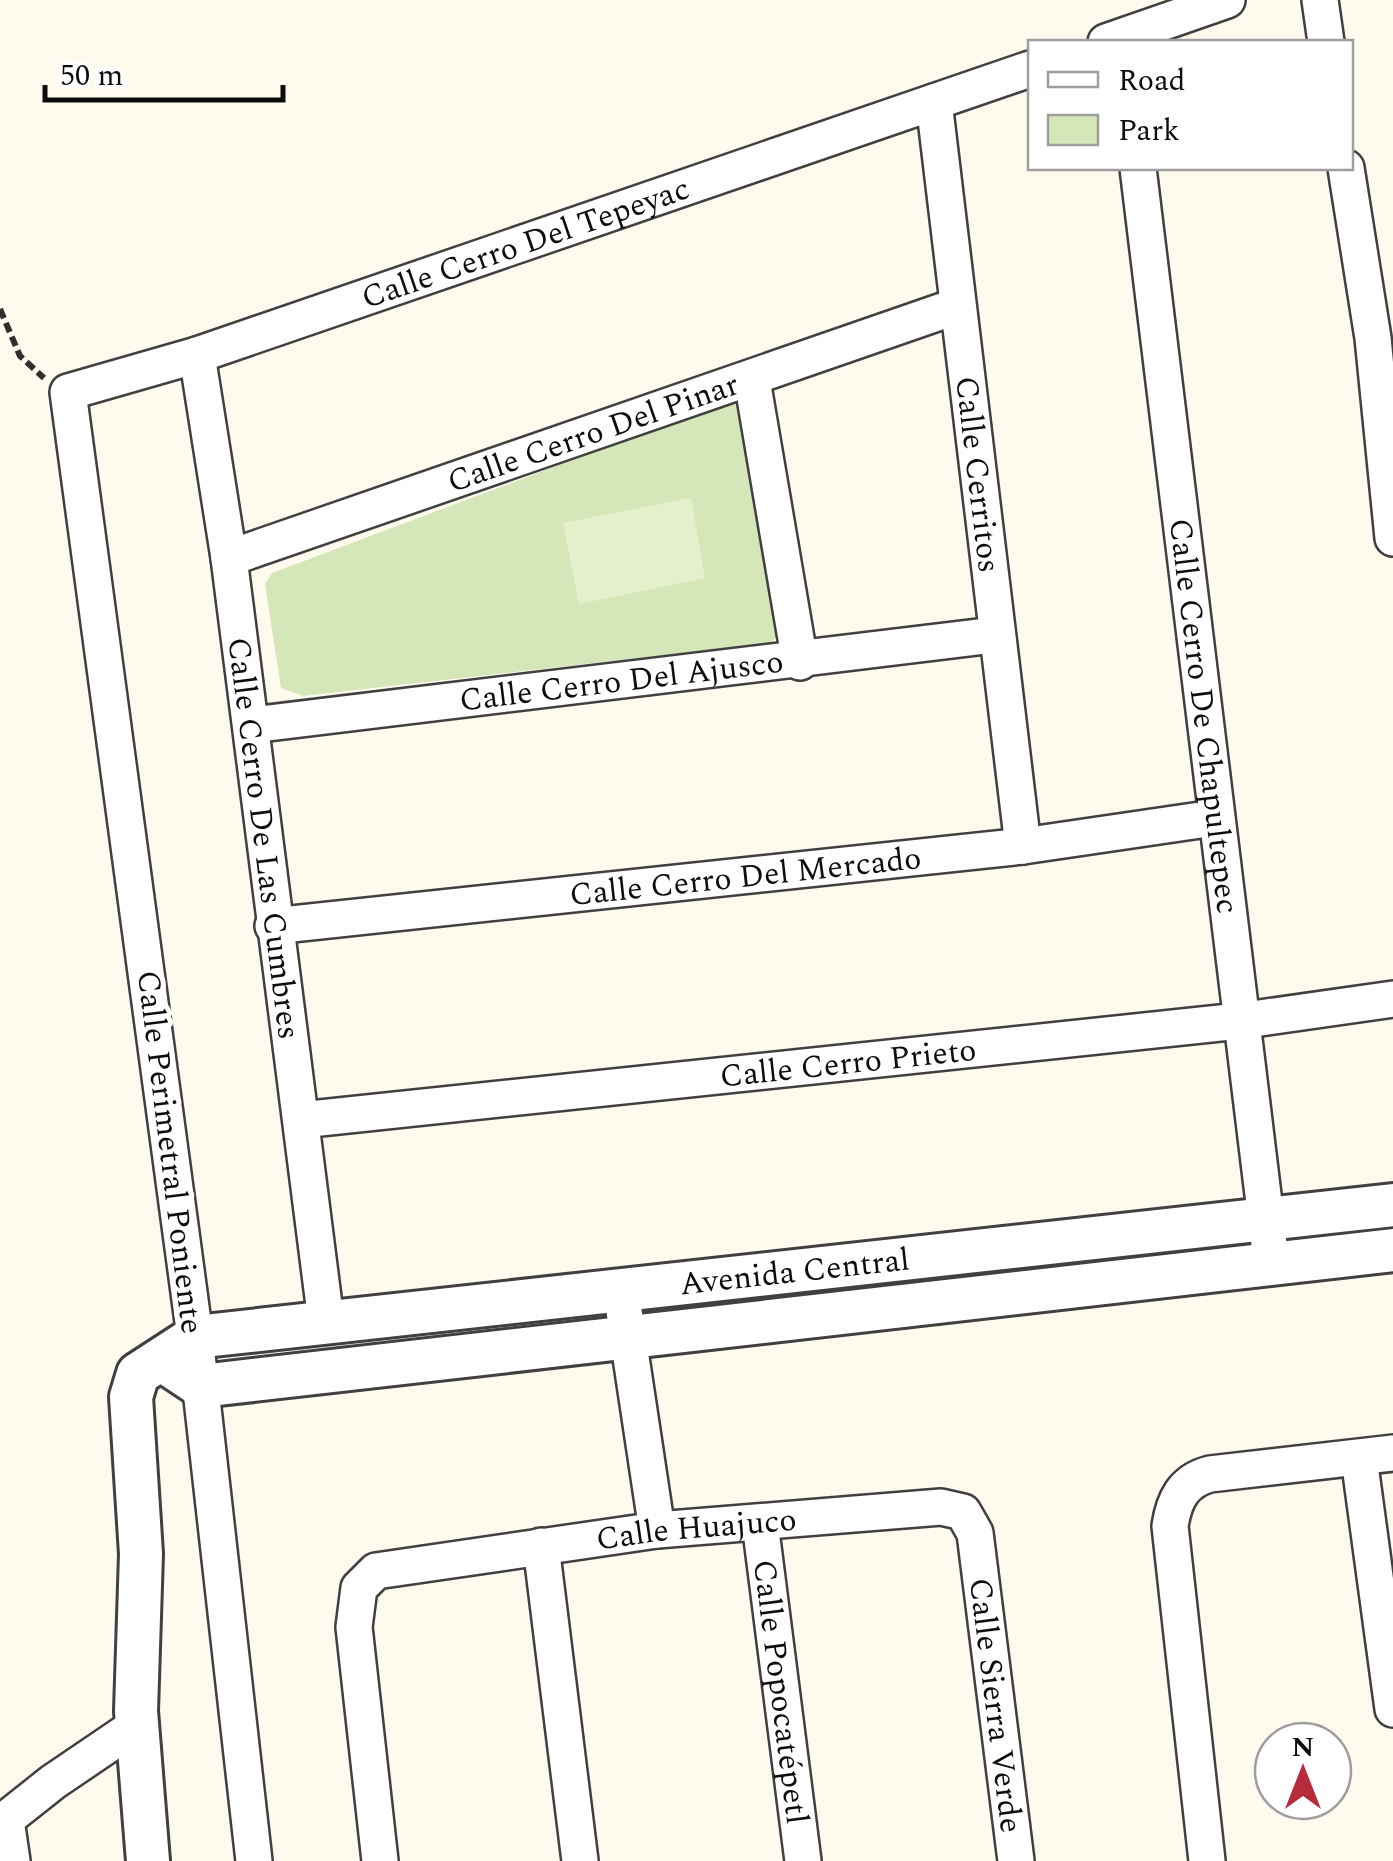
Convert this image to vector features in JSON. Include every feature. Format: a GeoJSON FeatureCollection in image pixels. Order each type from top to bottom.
{"type":"FeatureCollection","features":[{"type":"Feature","properties":{"kind":"street"},"geometry":{"type":"LineString","coordinates":[[1120,40],[1227,0]]}},
{"type":"Feature","properties":{"kind":"street"},"geometry":{"type":"LineString","coordinates":[[1320,0],[1326,40]]}},
{"type":"Feature","properties":{"kind":"street","name":"Calle Cerro Del Tepeyac"},"geometry":{"type":"LineString","coordinates":[[68,392],[197,355],[1028,70]]}},
{"type":"Feature","properties":{"kind":"street","name":"Calle Cerritos"},"geometry":{"type":"LineString","coordinates":[[934,102],[994,636],[1022,846]]}},
{"type":"Feature","properties":{"kind":"street","name":"Calle Cerro De Chapultepec"},"geometry":{"type":"LineString","coordinates":[[1138,170],[1238,1021],[1272,1264]]}},
{"type":"Feature","properties":{"kind":"street"},"geometry":{"type":"LineString","coordinates":[[1346,170],[1383,336],[1393,538]]}},
{"type":"Feature","properties":{"kind":"street","name":"Calle Cerro Del Pinar"},"geometry":{"type":"LineString","coordinates":[[229,558],[958,306]]}},
{"type":"Feature","properties":{"kind":"street","name":"Calle Cerro De Las Cumbres"},"geometry":{"type":"LineString","coordinates":[[197,355],[252,725],[273,926],[326,1321]]}},
{"type":"Feature","properties":{"kind":"street"},"geometry":{"type":"LineString","coordinates":[[752,380],[800,662]]}},
{"type":"Feature","properties":{"kind":"street","name":"Calle Perimetral Poniente"},"geometry":{"type":"LineString","coordinates":[[68,392],[78,444],[178,1348]]}},
{"type":"Feature","properties":{"kind":"street","name":"Calle Cerro Del Ajusco"},"geometry":{"type":"LineString","coordinates":[[252,725],[994,636]]}},
{"type":"Feature","properties":{"kind":"street","name":"Calle Cerro Del Mercado"},"geometry":{"type":"LineString","coordinates":[[273,926],[1022,846],[1214,818]]}},
{"type":"Feature","properties":{"kind":"street","name":"Calle Cerro Prieto"},"geometry":{"type":"LineString","coordinates":[[301,1120],[1238,1021],[1393,999]]}},
{"type":"Feature","properties":{"kind":"street","name":"Avenida Central"},"geometry":{"type":"LineString","coordinates":[[178,1348],[326,1321],[1393,1205]]}},
{"type":"Feature","properties":{"kind":"street","name":"Avenida Central"},"geometry":{"type":"LineString","coordinates":[[201,1386],[1393,1250]]}},
{"type":"Feature","properties":{"kind":"street"},"geometry":{"type":"LineString","coordinates":[[621,1291],[657,1530]]}},
{"type":"Feature","properties":{"kind":"street"},"geometry":{"type":"LineString","coordinates":[[148,1861],[137,1726],[141,1554],[131,1397],[138,1374],[178,1348],[201,1386],[254,1861]]}},
{"type":"Feature","properties":{"kind":"street"},"geometry":{"type":"LineString","coordinates":[[1207,1861],[1171,1542],[1176,1502],[1198,1477],[1376,1455],[1393,1709]]}},
{"type":"Feature","properties":{"kind":"street","name":"Calle Huajuco"},"geometry":{"type":"LineString","coordinates":[[380,1861],[354,1627],[359,1588],[368,1577],[387,1568],[657,1530],[953,1507],[969,1520],[978,1550]]}},
{"type":"Feature","properties":{"kind":"street","name":"Calle Popocatépetl"},"geometry":{"type":"LineString","coordinates":[[760,1522],[804,1861]]}},
{"type":"Feature","properties":{"kind":"street"},"geometry":{"type":"LineString","coordinates":[[541,1546],[580,1861]]}},
{"type":"Feature","properties":{"kind":"street","name":"Calle Sierra Verde"},"geometry":{"type":"LineString","coordinates":[[978,1550],[1016,1861]]}},
{"type":"Feature","properties":{"kind":"street"},"geometry":{"type":"LineString","coordinates":[[12,1861],[3,1822],[137,1726]]}},
{"type":"Feature","properties":{"kind":"path"},"geometry":{"type":"LineString","coordinates":[[0,309],[20,356],[40,376],[68,392]]}},
{"type":"Feature","properties":{"kind":"green space"},"geometry":{"type":"Polygon","coordinates":[[[724,403],[743,406],[780,633],[771,643],[303,696],[281,688],[265,584],[272,573],[724,403]]]}},
{"type":"Feature","properties":{"kind":"green space"},"geometry":{"type":"Polygon","coordinates":[[[691,498],[705,578],[579,604],[563,523],[691,498]]]}}]}
